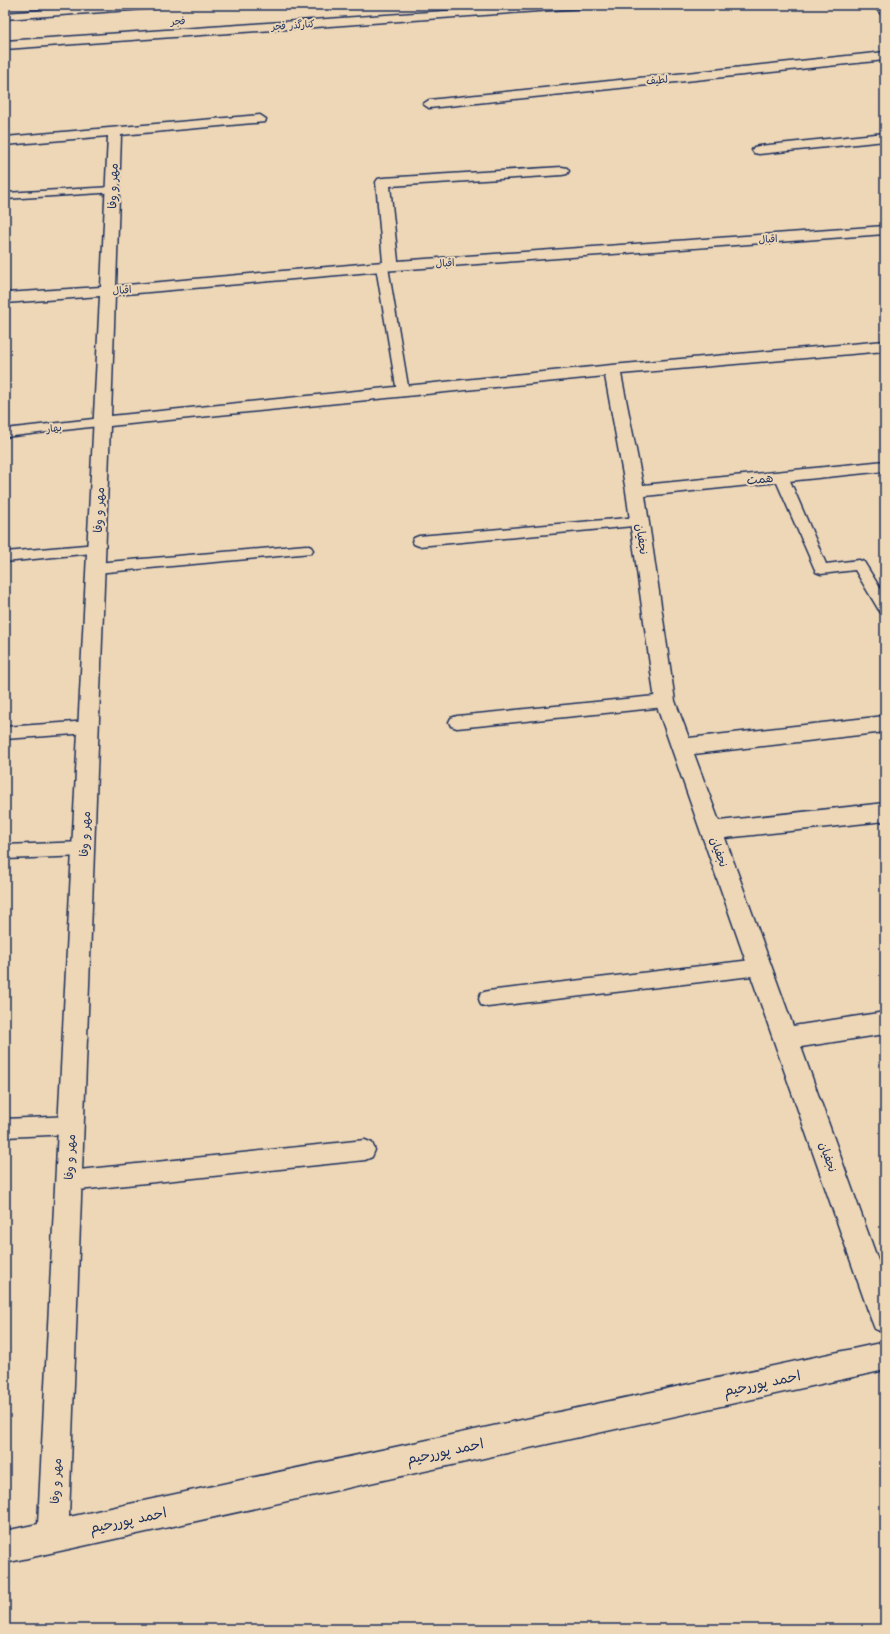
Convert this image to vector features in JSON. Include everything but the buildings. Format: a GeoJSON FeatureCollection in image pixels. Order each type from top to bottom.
{"type":"FeatureCollection","features":[{"type":"Feature","properties":{"kind":"street","name":"فجر"},"geometry":{"type":"LineString","coordinates":[[5,16],[159,5]]}},
{"type":"Feature","properties":{"kind":"street","name":"کنارگذر فجر"},"geometry":{"type":"LineString","coordinates":[[5,45],[582,5]]}},
{"type":"Feature","properties":{"kind":"street"},"geometry":{"type":"LineString","coordinates":[[879,5],[885,12]]}},
{"type":"Feature","properties":{"kind":"street","name":"لطیف"},"geometry":{"type":"LineString","coordinates":[[429,104],[885,56]]}},
{"type":"Feature","properties":{"kind":"street"},"geometry":{"type":"LineString","coordinates":[[5,141],[260,119]]}},
{"type":"Feature","properties":{"kind":"street","name":"مهر و وفا"},"geometry":{"type":"LineString","coordinates":[[53,1536],[115,131]]}},
{"type":"Feature","properties":{"kind":"street"},"geometry":{"type":"LineString","coordinates":[[758,150],[885,137]]}},
{"type":"Feature","properties":{"kind":"street"},"geometry":{"type":"LineString","coordinates":[[387,267],[383,182],[562,171]]}},
{"type":"Feature","properties":{"kind":"street","name":"اقبال"},"geometry":{"type":"LineString","coordinates":[[5,298],[108,291],[387,267],[885,230]]}},
{"type":"Feature","properties":{"kind":"street"},"geometry":{"type":"LineString","coordinates":[[102,422],[612,370],[885,346]]}},
{"type":"Feature","properties":{"kind":"street","name":"نجفیان"},"geometry":{"type":"LineString","coordinates":[[612,370],[635,491],[665,701],[885,1319]]}},
{"type":"Feature","properties":{"kind":"street","name":"همت"},"geometry":{"type":"LineString","coordinates":[[635,491],[885,466]]}},
{"type":"Feature","properties":{"kind":"street"},"geometry":{"type":"LineString","coordinates":[[682,747],[885,724]]}},
{"type":"Feature","properties":{"kind":"street"},"geometry":{"type":"LineString","coordinates":[[712,831],[885,812]]}},
{"type":"Feature","properties":{"kind":"street"},"geometry":{"type":"LineString","coordinates":[[786,1038],[885,1022]]}},
{"type":"Feature","properties":{"kind":"street","name":"احمد پوررحیم"},"geometry":{"type":"LineString","coordinates":[[5,1547],[885,1356]]}},
{"type":"Feature","properties":{"kind":"lane"},"geometry":{"type":"LineString","coordinates":[[5,196],[113,190]]}},
{"type":"Feature","properties":{"kind":"lane"},"geometry":{"type":"LineString","coordinates":[[387,267],[403,392]]}},
{"type":"Feature","properties":{"kind":"lane","name":"بهار"},"geometry":{"type":"LineString","coordinates":[[5,433],[102,422]]}},
{"type":"Feature","properties":{"kind":"lane"},"geometry":{"type":"LineString","coordinates":[[781,476],[821,569],[859,565],[885,608]]}},
{"type":"Feature","properties":{"kind":"lane"},"geometry":{"type":"LineString","coordinates":[[419,541],[639,522]]}},
{"type":"Feature","properties":{"kind":"lane"},"geometry":{"type":"LineString","coordinates":[[5,557],[96,558],[306,550]]}},
{"type":"Feature","properties":{"kind":"lane"},"geometry":{"type":"LineString","coordinates":[[457,722],[665,701]]}},
{"type":"Feature","properties":{"kind":"lane"},"geometry":{"type":"LineString","coordinates":[[5,733],[89,727]]}},
{"type":"Feature","properties":{"kind":"lane"},"geometry":{"type":"LineString","coordinates":[[5,852],[84,849]]}},
{"type":"Feature","properties":{"kind":"lane"},"geometry":{"type":"LineString","coordinates":[[488,999],[760,968]]}},
{"type":"Feature","properties":{"kind":"lane"},"geometry":{"type":"LineString","coordinates":[[5,1128],[72,1125]]}},
{"type":"Feature","properties":{"kind":"lane"},"geometry":{"type":"LineString","coordinates":[[69,1181],[365,1150]]}}]}
